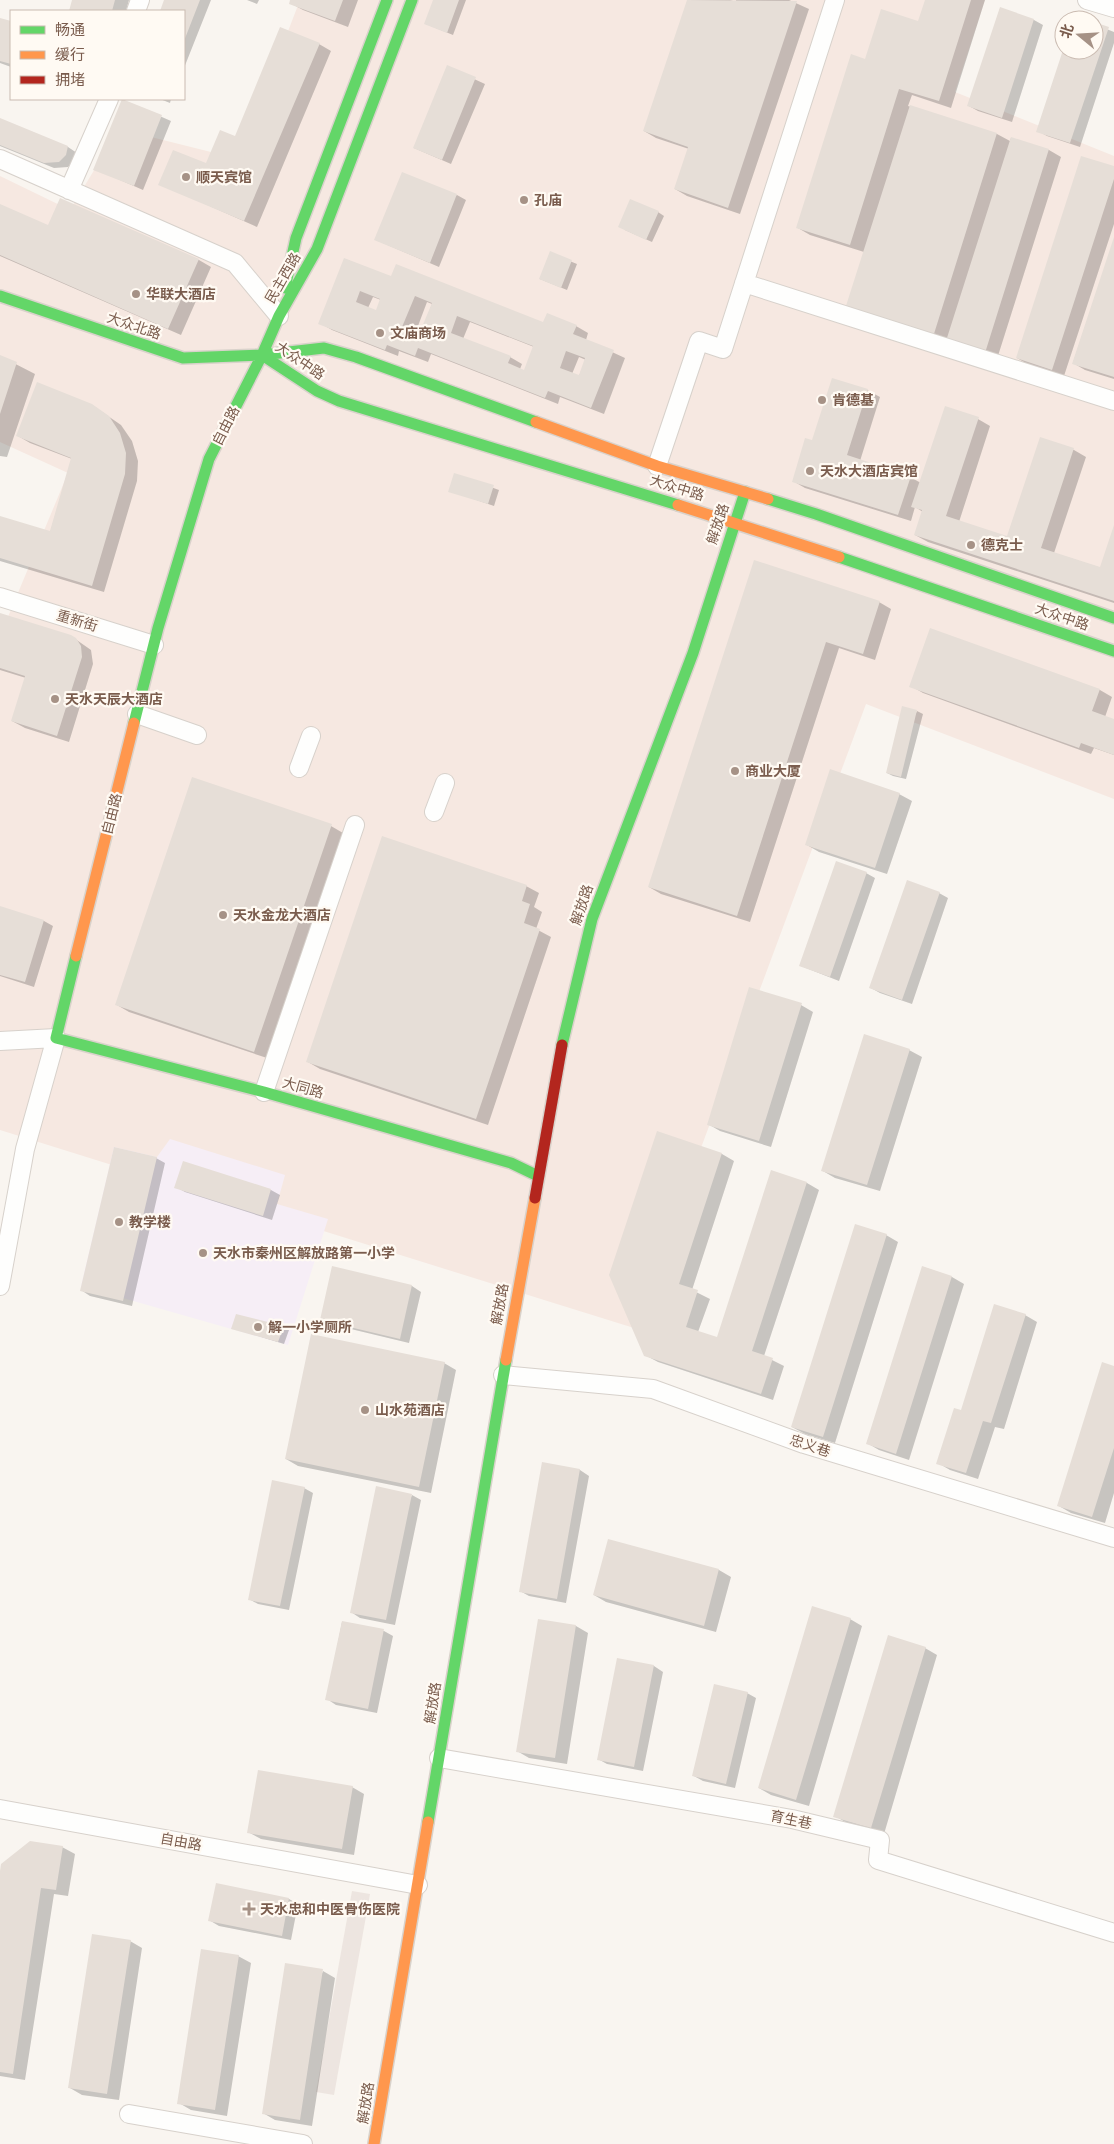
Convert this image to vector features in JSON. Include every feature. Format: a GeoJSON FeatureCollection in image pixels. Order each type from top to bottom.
{"type":"FeatureCollection","features":[{"type":"Feature","properties":{"kind":"main road","name":"民主西路"},"geometry":{"type":"LineString","coordinates":[[278,316],[296,238],[387,0]]}},
{"type":"Feature","properties":{"kind":"main road","name":"民主西路"},"geometry":{"type":"LineString","coordinates":[[278,316],[317,250],[412,0]]}},
{"type":"Feature","properties":{"kind":"main road","name":"大众北路"},"geometry":{"type":"LineString","coordinates":[[0,296],[183,358],[262,355]]}},
{"type":"Feature","properties":{"kind":"main road","name":"自由路"},"geometry":{"type":"LineString","coordinates":[[56,1038],[154,645],[210,459],[262,355],[278,316]]}},
{"type":"Feature","properties":{"kind":"main road","name":"大众中路"},"geometry":{"type":"LineString","coordinates":[[262,355],[324,348],[356,357],[658,466],[816,514],[1114,618]]}},
{"type":"Feature","properties":{"kind":"main road","name":"大众中路"},"geometry":{"type":"LineString","coordinates":[[262,355],[318,391],[339,401],[734,522],[1114,651]]}},
{"type":"Feature","properties":{"kind":"main road","name":"解放路"},"geometry":{"type":"LineString","coordinates":[[374,2144],[440,1758],[502,1375],[565,1029],[592,919],[693,653],[745,492]]}},
{"type":"Feature","properties":{"kind":"main road","name":"大同路"},"geometry":{"type":"LineString","coordinates":[[56,1038],[264,1092],[511,1163],[538,1176]]}},
{"type":"Feature","properties":{"kind":"street"},"geometry":{"type":"LineString","coordinates":[[658,466],[699,341],[723,349],[835,0]]}},
{"type":"Feature","properties":{"kind":"street"},"geometry":{"type":"LineString","coordinates":[[1087,0],[1114,8]]}},
{"type":"Feature","properties":{"kind":"street"},"geometry":{"type":"LineString","coordinates":[[69,190],[109,100]]}},
{"type":"Feature","properties":{"kind":"street"},"geometry":{"type":"LineString","coordinates":[[0,159],[235,262],[278,316]]}},
{"type":"Feature","properties":{"kind":"street"},"geometry":{"type":"LineString","coordinates":[[744,283],[1114,401]]}},
{"type":"Feature","properties":{"kind":"street","name":"重新街"},"geometry":{"type":"LineString","coordinates":[[0,597],[154,645]]}},
{"type":"Feature","properties":{"kind":"street"},"geometry":{"type":"LineString","coordinates":[[137,714],[197,734]]}},
{"type":"Feature","properties":{"kind":"street"},"geometry":{"type":"LineString","coordinates":[[299,768],[311,736]]}},
{"type":"Feature","properties":{"kind":"street"},"geometry":{"type":"LineString","coordinates":[[434,812],[445,783]]}},
{"type":"Feature","properties":{"kind":"street"},"geometry":{"type":"LineString","coordinates":[[264,1092],[355,825]]}},
{"type":"Feature","properties":{"kind":"street"},"geometry":{"type":"LineString","coordinates":[[0,1041],[56,1038]]}},
{"type":"Feature","properties":{"kind":"street","name":"自由路"},"geometry":{"type":"LineString","coordinates":[[0,1286],[26,1149],[56,1038]]}},
{"type":"Feature","properties":{"kind":"street","name":"忠义巷"},"geometry":{"type":"LineString","coordinates":[[502,1375],[653,1389],[804,1444],[1114,1538]]}},
{"type":"Feature","properties":{"kind":"street","name":"育生巷"},"geometry":{"type":"LineString","coordinates":[[440,1758],[792,1819],[880,1840],[878,1860],[1114,1933]]}},
{"type":"Feature","properties":{"kind":"street","name":"自由路"},"geometry":{"type":"LineString","coordinates":[[0,1809],[418,1885]]}},
{"type":"Feature","properties":{"kind":"street"},"geometry":{"type":"LineString","coordinates":[[129,2114],[302,2144]]}},
{"type":"Feature","properties":{"kind":"shaded area"},"geometry":{"type":"Polygon","coordinates":[[[300,0],[985,0],[955,92],[1114,156],[1114,799],[866,704],[634,1328],[0,1130],[0,636],[68,473],[0,442],[0,176],[70,210],[119,129],[239,159],[300,0]]]}},
{"type":"Feature","properties":{"kind":"shaded area","name":"天水市秦州区解放路第一小学"},"geometry":{"type":"Polygon","coordinates":[[[170,1139],[285,1175],[277,1204],[328,1219],[288,1345],[81,1286],[114,1147],[157,1157],[170,1139]]]}},
{"type":"Feature","properties":{"kind":"shaded area"},"geometry":{"type":"Polygon","coordinates":[[[352,1891],[370,1894],[334,2095],[316,2092],[352,1891]]]}},
{"type":"Feature","properties":{"kind":"building"},"geometry":{"type":"Polygon","coordinates":[[[72,0],[115,0],[112,10],[69,10],[72,0]]]}},
{"type":"Feature","properties":{"kind":"building"},"geometry":{"type":"Polygon","coordinates":[[[164,0],[200,0],[185,38],[185,10],[160,10],[164,0]]]}},
{"type":"Feature","properties":{"kind":"building"},"geometry":{"type":"Polygon","coordinates":[[[290,0],[343,0],[335,21],[289,4],[290,0]]]}},
{"type":"Feature","properties":{"kind":"building"},"geometry":{"type":"Polygon","coordinates":[[[433,0],[459,0],[447,33],[424,24],[433,0]]]}},
{"type":"Feature","properties":{"kind":"building"},"geometry":{"type":"Polygon","coordinates":[[[687,0],[797,1],[728,208],[674,189],[688,147],[643,131],[687,0]]]}},
{"type":"Feature","properties":{"kind":"building"},"geometry":{"type":"Polygon","coordinates":[[[925,0],[971,0],[939,101],[899,89],[850,245],[796,228],[851,54],[865,59],[881,9],[918,21],[925,0]]]}},
{"type":"Feature","properties":{"kind":"building"},"geometry":{"type":"Polygon","coordinates":[[[1000,7],[1034,19],[1002,118],[967,106],[1000,7]]]}},
{"type":"Feature","properties":{"kind":"building"},"geometry":{"type":"Polygon","coordinates":[[[0,18],[10,21],[10,64],[0,61],[0,18]]]}},
{"type":"Feature","properties":{"kind":"building"},"geometry":{"type":"Polygon","coordinates":[[[1104,25],[1109,27],[1104,42],[1104,25]]]}},
{"type":"Feature","properties":{"kind":"building"},"geometry":{"type":"Polygon","coordinates":[[[280,27],[320,43],[244,221],[158,185],[173,150],[206,163],[220,130],[235,136],[280,27]]]}},
{"type":"Feature","properties":{"kind":"building"},"geometry":{"type":"Polygon","coordinates":[[[1060,60],[1098,60],[1070,143],[1036,132],[1060,60]]]}},
{"type":"Feature","properties":{"kind":"building"},"geometry":{"type":"Polygon","coordinates":[[[447,65],[476,77],[442,160],[413,148],[447,65]]]}},
{"type":"Feature","properties":{"kind":"building"},"geometry":{"type":"Polygon","coordinates":[[[122,100],[162,115],[134,186],[93,170],[122,100]]]}},
{"type":"Feature","properties":{"kind":"building"},"geometry":{"type":"Polygon","coordinates":[[[910,105],[997,133],[933,337],[845,309],[910,105]]]}},
{"type":"Feature","properties":{"kind":"building"},"geometry":{"type":"Polygon","coordinates":[[[0,118],[68,146],[66,155],[59,162],[44,163],[0,145],[0,118]]]}},
{"type":"Feature","properties":{"kind":"building"},"geometry":{"type":"Polygon","coordinates":[[[1011,137],[1049,149],[985,353],[946,341],[1011,137]]]}},
{"type":"Feature","properties":{"kind":"building"},"geometry":{"type":"Polygon","coordinates":[[[1081,156],[1114,166],[1114,179],[1052,370],[1016,358],[1081,156]]]}},
{"type":"Feature","properties":{"kind":"building"},"geometry":{"type":"Polygon","coordinates":[[[402,172],[457,194],[430,263],[374,240],[402,172]]]}},
{"type":"Feature","properties":{"kind":"building","name":"华联大酒店"},"geometry":{"type":"Polygon","coordinates":[[[60,198],[199,259],[168,329],[0,255],[0,204],[48,225],[60,198]]]}},
{"type":"Feature","properties":{"kind":"building"},"geometry":{"type":"Polygon","coordinates":[[[630,199],[659,211],[646,240],[618,227],[630,199]]]}},
{"type":"Feature","properties":{"kind":"building"},"geometry":{"type":"Polygon","coordinates":[[[1114,237],[1114,377],[1072,364],[1114,237]]]}},
{"type":"Feature","properties":{"kind":"building"},"geometry":{"type":"Polygon","coordinates":[[[550,251],[572,260],[561,288],[539,279],[550,251]]]}},
{"type":"Feature","properties":{"kind":"building","name":"文庙商场"},"geometry":{"type":"Polygon","coordinates":[[[344,258],[391,276],[396,264],[543,322],[547,313],[577,325],[573,334],[614,350],[591,408],[548,391],[545,398],[418,348],[415,356],[387,345],[385,350],[318,324],[344,258]],[[360,291],[356,302],[376,310],[380,299],[360,291]],[[415,296],[402,327],[419,334],[432,303],[415,296]],[[457,316],[451,333],[511,356],[508,363],[524,370],[533,346],[457,316]],[[566,351],[560,368],[579,375],[585,358],[566,351]]]}},
{"type":"Feature","properties":{"kind":"building"},"geometry":{"type":"Polygon","coordinates":[[[0,355],[17,362],[0,414],[0,355]]]}},
{"type":"Feature","properties":{"kind":"building"},"geometry":{"type":"Polygon","coordinates":[[[832,378],[868,389],[847,455],[911,476],[898,515],[792,482],[805,438],[812,440],[832,378]]]}},
{"type":"Feature","properties":{"kind":"building"},"geometry":{"type":"Polygon","coordinates":[[[37,382],[92,404],[109,416],[120,433],[126,453],[125,474],[92,586],[0,558],[0,516],[50,531],[71,458],[16,436],[37,382]]]}},
{"type":"Feature","properties":{"kind":"building"},"geometry":{"type":"Polygon","coordinates":[[[945,406],[979,417],[946,516],[1007,536],[1040,437],[1074,448],[1041,548],[1100,567],[1114,525],[1114,601],[914,535],[922,510],[911,507],[945,406]]]}},
{"type":"Feature","properties":{"kind":"building"},"geometry":{"type":"Polygon","coordinates":[[[454,473],[494,485],[488,504],[448,492],[454,473]]]}},
{"type":"Feature","properties":{"kind":"building","name":"商业大厦"},"geometry":{"type":"Polygon","coordinates":[[[754,560],[880,601],[863,654],[826,642],[737,916],[648,887],[754,560]]]}},
{"type":"Feature","properties":{"kind":"building"},"geometry":{"type":"Polygon","coordinates":[[[0,613],[71,635],[76,638],[81,646],[82,657],[57,736],[11,721],[25,676],[0,668],[0,613]]]}},
{"type":"Feature","properties":{"kind":"building"},"geometry":{"type":"Polygon","coordinates":[[[930,628],[1100,689],[1092,711],[1114,719],[1114,755],[1081,743],[1079,748],[909,687],[930,628]]]}},
{"type":"Feature","properties":{"kind":"building"},"geometry":{"type":"Polygon","coordinates":[[[902,706],[917,710],[901,777],[886,773],[902,706]]]}},
{"type":"Feature","properties":{"kind":"building"},"geometry":{"type":"Polygon","coordinates":[[[830,769],[900,793],[875,868],[805,845],[830,769]]]}},
{"type":"Feature","properties":{"kind":"building","name":"天水金龙大酒店"},"geometry":{"type":"Polygon","coordinates":[[[192,777],[332,824],[254,1052],[115,1005],[192,777]]]}},
{"type":"Feature","properties":{"kind":"building"},"geometry":{"type":"Polygon","coordinates":[[[382,836],[527,885],[522,901],[530,904],[524,923],[540,929],[476,1119],[306,1062],[382,836]]]}},
{"type":"Feature","properties":{"kind":"building"},"geometry":{"type":"Polygon","coordinates":[[[836,861],[867,872],[830,977],[799,966],[836,861]]]}},
{"type":"Feature","properties":{"kind":"building"},"geometry":{"type":"Polygon","coordinates":[[[907,880],[940,892],[902,1000],[869,988],[907,880]]]}},
{"type":"Feature","properties":{"kind":"building"},"geometry":{"type":"Polygon","coordinates":[[[0,906],[44,920],[25,982],[0,975],[0,906]]]}},
{"type":"Feature","properties":{"kind":"building"},"geometry":{"type":"Polygon","coordinates":[[[749,987],[802,1003],[759,1141],[707,1125],[749,987]]]}},
{"type":"Feature","properties":{"kind":"building"},"geometry":{"type":"Polygon","coordinates":[[[864,1034],[910,1049],[867,1185],[821,1171],[864,1034]]]}},
{"type":"Feature","properties":{"kind":"building"},"geometry":{"type":"Polygon","coordinates":[[[657,1131],[722,1153],[679,1284],[698,1290],[686,1327],[717,1337],[771,1170],[807,1182],[752,1351],[773,1358],[761,1394],[644,1356],[609,1275],[657,1131]]]}},
{"type":"Feature","properties":{"kind":"building","name":"教学楼"},"geometry":{"type":"Polygon","coordinates":[[[114,1147],[157,1157],[123,1301],[80,1291],[114,1147]]]}},
{"type":"Feature","properties":{"kind":"building","name":"教学楼"},"geometry":{"type":"Polygon","coordinates":[[[183,1161],[271,1189],[263,1216],[174,1188],[183,1161]]]}},
{"type":"Feature","properties":{"kind":"building"},"geometry":{"type":"Polygon","coordinates":[[[855,1224],[887,1234],[823,1437],[791,1427],[855,1224]]]}},
{"type":"Feature","properties":{"kind":"building"},"geometry":{"type":"Polygon","coordinates":[[[332,1266],[412,1285],[400,1339],[320,1320],[332,1266]]]}},
{"type":"Feature","properties":{"kind":"building"},"geometry":{"type":"Polygon","coordinates":[[[922,1266],[952,1276],[896,1454],[866,1444],[922,1266]]]}},
{"type":"Feature","properties":{"kind":"building"},"geometry":{"type":"Polygon","coordinates":[[[994,1304],[1026,1314],[991,1423],[983,1421],[966,1473],[936,1464],[954,1408],[961,1410],[994,1304]]]}},
{"type":"Feature","properties":{"kind":"building","name":"解一小学厕所"},"geometry":{"type":"Polygon","coordinates":[[[236,1314],[284,1326],[278,1342],[231,1329],[236,1314]]]}},
{"type":"Feature","properties":{"kind":"building","name":"山水苑酒店"},"geometry":{"type":"Polygon","coordinates":[[[311,1334],[445,1362],[419,1487],[285,1459],[311,1334]]]}},
{"type":"Feature","properties":{"kind":"building"},"geometry":{"type":"Polygon","coordinates":[[[1102,1362],[1114,1366],[1114,1448],[1092,1517],[1057,1506],[1102,1362]]]}},
{"type":"Feature","properties":{"kind":"building"},"geometry":{"type":"Polygon","coordinates":[[[542,1462],[580,1469],[557,1599],[519,1592],[542,1462]]]}},
{"type":"Feature","properties":{"kind":"building"},"geometry":{"type":"Polygon","coordinates":[[[272,1480],[305,1487],[280,1606],[248,1600],[272,1480]]]}},
{"type":"Feature","properties":{"kind":"building"},"geometry":{"type":"Polygon","coordinates":[[[376,1486],[412,1494],[386,1620],[350,1613],[376,1486]]]}},
{"type":"Feature","properties":{"kind":"building"},"geometry":{"type":"Polygon","coordinates":[[[608,1539],[719,1569],[704,1626],[593,1595],[608,1539]]]}},
{"type":"Feature","properties":{"kind":"building"},"geometry":{"type":"Polygon","coordinates":[[[812,1606],[851,1618],[796,1800],[758,1788],[812,1606]]]}},
{"type":"Feature","properties":{"kind":"building"},"geometry":{"type":"Polygon","coordinates":[[[538,1619],[576,1625],[555,1758],[516,1752],[538,1619]]]}},
{"type":"Feature","properties":{"kind":"building"},"geometry":{"type":"Polygon","coordinates":[[[342,1621],[384,1629],[368,1709],[325,1700],[342,1621]]]}},
{"type":"Feature","properties":{"kind":"building"},"geometry":{"type":"Polygon","coordinates":[[[888,1635],[926,1647],[871,1828],[833,1817],[888,1635]]]}},
{"type":"Feature","properties":{"kind":"building"},"geometry":{"type":"Polygon","coordinates":[[[617,1658],[654,1665],[634,1767],[597,1760],[617,1658]]]}},
{"type":"Feature","properties":{"kind":"building"},"geometry":{"type":"Polygon","coordinates":[[[714,1684],[748,1692],[726,1784],[692,1776],[714,1684]]]}},
{"type":"Feature","properties":{"kind":"building"},"geometry":{"type":"Polygon","coordinates":[[[258,1770],[353,1786],[342,1849],[247,1833],[258,1770]]]}},
{"type":"Feature","properties":{"kind":"building"},"geometry":{"type":"Polygon","coordinates":[[[30,1841],[63,1846],[56,1890],[41,1888],[13,2074],[0,2072],[0,1871],[1,1864],[30,1841]]]}},
{"type":"Feature","properties":{"kind":"building","name":"天水忠和中医骨伤医院"},"geometry":{"type":"Polygon","coordinates":[[[216,1883],[289,1898],[282,1936],[208,1921],[216,1883]]]}},
{"type":"Feature","properties":{"kind":"building"},"geometry":{"type":"Polygon","coordinates":[[[92,1934],[131,1940],[107,2094],[68,2088],[92,1934]]]}},
{"type":"Feature","properties":{"kind":"building"},"geometry":{"type":"Polygon","coordinates":[[[201,1949],[239,1955],[215,2110],[177,2104],[201,1949]]]}},
{"type":"Feature","properties":{"kind":"building"},"geometry":{"type":"Polygon","coordinates":[[[285,1963],[323,1969],[300,2120],[262,2114],[285,1963]]]}},
{"type":"Feature","properties":{"kind":"traffic: fast"},"geometry":{"type":"LineString","coordinates":[[285,288],[296,238],[387,0]]}},
{"type":"Feature","properties":{"kind":"traffic: fast"},"geometry":{"type":"LineString","coordinates":[[262,355],[279,316],[317,249],[412,0]]}},
{"type":"Feature","properties":{"kind":"traffic: fast"},"geometry":{"type":"LineString","coordinates":[[0,296],[183,358],[262,355],[324,348],[356,357],[536,422]]}},
{"type":"Feature","properties":{"kind":"traffic: fast"},"geometry":{"type":"LineString","coordinates":[[134,723],[158,628],[209,459],[262,355]]}},
{"type":"Feature","properties":{"kind":"traffic: fast"},"geometry":{"type":"LineString","coordinates":[[262,355],[317,391],[339,401],[678,505]]}},
{"type":"Feature","properties":{"kind":"traffic: fast"},"geometry":{"type":"LineString","coordinates":[[562,1045],[592,919],[693,653],[745,492]]}},
{"type":"Feature","properties":{"kind":"traffic: fast"},"geometry":{"type":"LineString","coordinates":[[768,499],[1114,618]]}},
{"type":"Feature","properties":{"kind":"traffic: fast"},"geometry":{"type":"LineString","coordinates":[[839,557],[1114,651]]}},
{"type":"Feature","properties":{"kind":"traffic: fast"},"geometry":{"type":"LineString","coordinates":[[76,956],[56,1038],[264,1092],[511,1163],[538,1176]]}},
{"type":"Feature","properties":{"kind":"traffic: fast"},"geometry":{"type":"LineString","coordinates":[[428,1822],[506,1360]]}},
{"type":"Feature","properties":{"kind":"traffic: slow"},"geometry":{"type":"LineString","coordinates":[[536,422],[657,466],[768,499]]}},
{"type":"Feature","properties":{"kind":"traffic: slow"},"geometry":{"type":"LineString","coordinates":[[678,505],[839,557]]}},
{"type":"Feature","properties":{"kind":"traffic: slow"},"geometry":{"type":"LineString","coordinates":[[76,956],[134,723]]}},
{"type":"Feature","properties":{"kind":"traffic: slow"},"geometry":{"type":"LineString","coordinates":[[506,1360],[535,1198]]}},
{"type":"Feature","properties":{"kind":"traffic: slow"},"geometry":{"type":"LineString","coordinates":[[374,2144],[428,1822]]}},
{"type":"Feature","properties":{"kind":"traffic: jam"},"geometry":{"type":"LineString","coordinates":[[535,1198],[562,1045]]}},
{"type":"Feature","properties":{"kind":"place","name":"顺天宾馆"},"geometry":{"type":"Point","coordinates":[186,177]}},
{"type":"Feature","properties":{"kind":"place","name":"孔庙"},"geometry":{"type":"Point","coordinates":[524,200]}},
{"type":"Feature","properties":{"kind":"place","name":"华联大酒店"},"geometry":{"type":"Point","coordinates":[136,294]}},
{"type":"Feature","properties":{"kind":"place","name":"文庙商场"},"geometry":{"type":"Point","coordinates":[380,333]}},
{"type":"Feature","properties":{"kind":"place","name":"肯德基"},"geometry":{"type":"Point","coordinates":[822,400]}},
{"type":"Feature","properties":{"kind":"place","name":"天水大酒店宾馆"},"geometry":{"type":"Point","coordinates":[810,471]}},
{"type":"Feature","properties":{"kind":"place","name":"德克士"},"geometry":{"type":"Point","coordinates":[971,545]}},
{"type":"Feature","properties":{"kind":"place","name":"天水天辰大酒店"},"geometry":{"type":"Point","coordinates":[55,699]}},
{"type":"Feature","properties":{"kind":"place","name":"商业大厦"},"geometry":{"type":"Point","coordinates":[735,771]}},
{"type":"Feature","properties":{"kind":"place","name":"天水金龙大酒店"},"geometry":{"type":"Point","coordinates":[223,915]}},
{"type":"Feature","properties":{"kind":"place","name":"教学楼"},"geometry":{"type":"Point","coordinates":[119,1222]}},
{"type":"Feature","properties":{"kind":"place","name":"天水市秦州区解放路第一小学"},"geometry":{"type":"Point","coordinates":[203,1253]}},
{"type":"Feature","properties":{"kind":"place","name":"解一小学厕所"},"geometry":{"type":"Point","coordinates":[258,1327]}},
{"type":"Feature","properties":{"kind":"place","name":"山水苑酒店"},"geometry":{"type":"Point","coordinates":[365,1410]}},
{"type":"Feature","properties":{"kind":"place","name":"天水忠和中医骨伤医院"},"geometry":{"type":"Point","coordinates":[249,1909]}}]}
